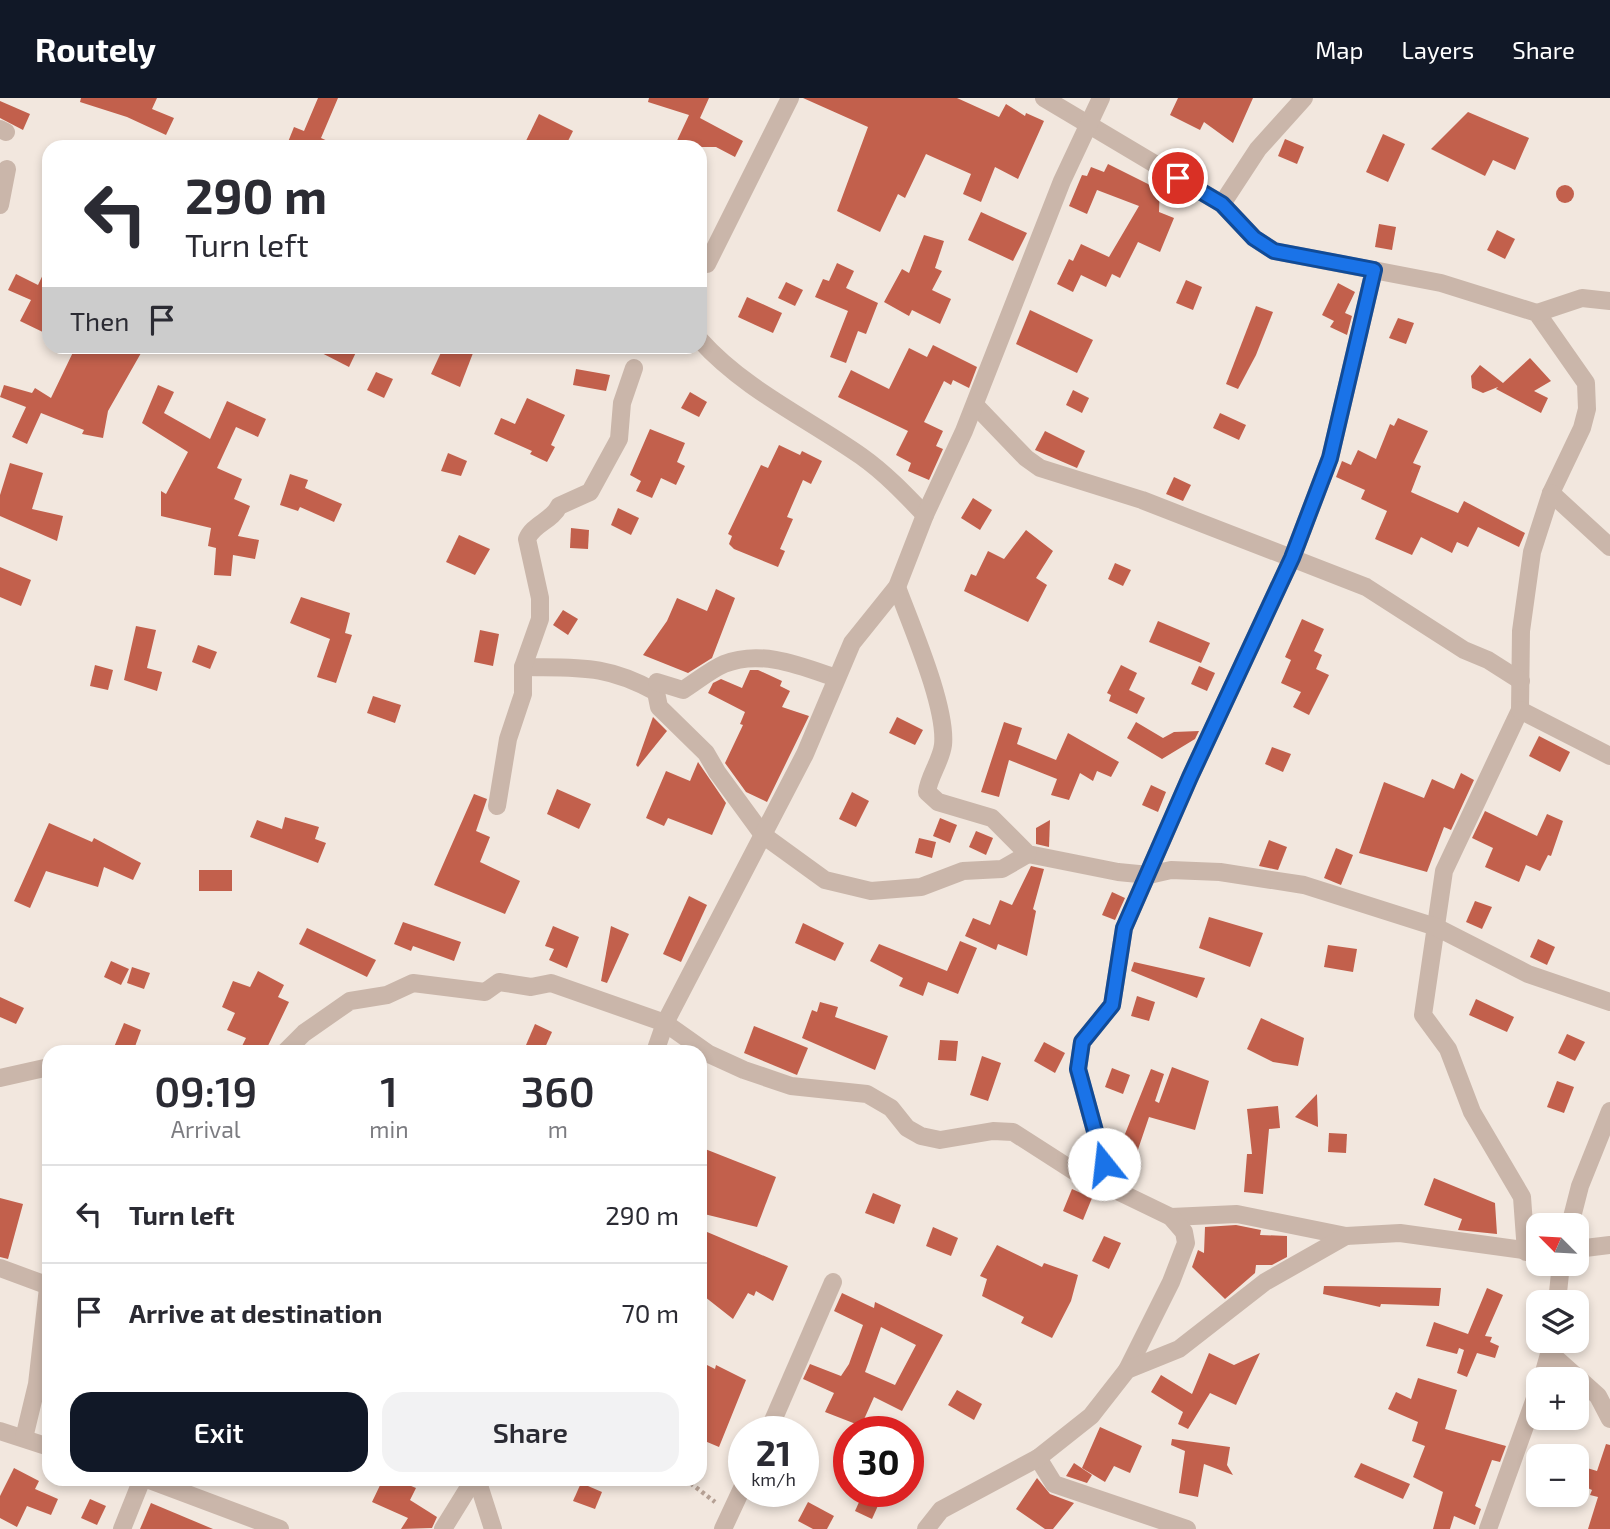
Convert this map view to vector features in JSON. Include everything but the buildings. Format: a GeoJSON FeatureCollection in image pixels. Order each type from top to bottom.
{"type":"FeatureCollection","features":[{"type":"Feature","properties":{"kind":"street"},"geometry":{"type":"LineString","coordinates":[[707,264],[790,98]]}},
{"type":"Feature","properties":{"kind":"street"},"geometry":{"type":"LineString","coordinates":[[1044,98],[1222,204],[1254,238],[1274,251],[1441,283],[1537,313],[1582,298],[1610,301]]}},
{"type":"Feature","properties":{"kind":"street"},"geometry":{"type":"LineString","coordinates":[[657,1045],[665,1023],[806,754],[835,678],[852,643],[897,587],[925,515],[975,405],[1062,181],[1091,126],[1101,98]]}},
{"type":"Feature","properties":{"kind":"street"},"geometry":{"type":"LineString","coordinates":[[1222,204],[1258,149],[1304,98]]}},
{"type":"Feature","properties":{"kind":"street"},"geometry":{"type":"LineString","coordinates":[[0,205],[7,169]]}},
{"type":"Feature","properties":{"kind":"street"},"geometry":{"type":"LineString","coordinates":[[1111,1188],[1078,1069],[1078,1055],[1082,1042],[1112,1005],[1124,928],[1190,777],[1292,558],[1330,458],[1374,270]]}},
{"type":"Feature","properties":{"kind":"street"},"geometry":{"type":"LineString","coordinates":[[1526,1219],[1522,1197],[1472,1112],[1448,1049],[1423,1015],[1444,871],[1520,710],[1521,631],[1532,552],[1550,493],[1582,428],[1587,409],[1586,383],[1537,313]]}},
{"type":"Feature","properties":{"kind":"street"},"geometry":{"type":"LineString","coordinates":[[707,348],[720,362],[761,393],[862,457],[898,485],[925,515]]}},
{"type":"Feature","properties":{"kind":"street"},"geometry":{"type":"LineString","coordinates":[[497,806],[508,739],[523,694],[523,667],[540,619],[540,598],[527,539],[530,531],[554,515],[559,506],[590,492],[619,439],[622,403],[634,368]]}},
{"type":"Feature","properties":{"kind":"street"},"geometry":{"type":"LineString","coordinates":[[975,405],[1026,458],[1040,468],[1142,500],[1366,587],[1464,650],[1488,660],[1521,681]]}},
{"type":"Feature","properties":{"kind":"street"},"geometry":{"type":"LineString","coordinates":[[1550,493],[1610,547]]}},
{"type":"Feature","properties":{"kind":"street"},"geometry":{"type":"LineString","coordinates":[[897,587],[932,688],[942,736],[943,747],[928,788],[930,796],[938,802],[992,818],[1028,854],[1149,875],[1171,870],[1220,872],[1304,885],[1436,927],[1528,974],[1610,1002]]}},
{"type":"Feature","properties":{"kind":"street"},"geometry":{"type":"LineString","coordinates":[[657,682],[683,690],[725,664],[757,659],[789,662],[835,678]]}},
{"type":"Feature","properties":{"kind":"street"},"geometry":{"type":"LineString","coordinates":[[523,667],[598,668],[628,677],[656,692],[659,706],[706,753],[763,835],[825,880],[871,891],[921,887],[963,871],[1002,869],[1028,854]]}},
{"type":"Feature","properties":{"kind":"street"},"geometry":{"type":"LineString","coordinates":[[1520,710],[1610,756]]}},
{"type":"Feature","properties":{"kind":"street"},"geometry":{"type":"LineString","coordinates":[[292,1045],[304,1033],[350,1002],[387,995],[413,983],[465,992],[485,992],[499,982],[531,987],[551,983],[665,1023],[696,1045]]}},
{"type":"Feature","properties":{"kind":"street"},"geometry":{"type":"LineString","coordinates":[[707,1053],[744,1070],[791,1086],[838,1089],[874,1097],[891,1108],[907,1128],[922,1136],[940,1140],[993,1131],[1013,1132],[1080,1175],[1171,1217],[1184,1232],[1186,1243],[1171,1282],[1127,1370],[1091,1416],[1038,1458],[962,1496],[941,1510],[926,1529]]}},
{"type":"Feature","properties":{"kind":"street"},"geometry":{"type":"LineString","coordinates":[[0,1078],[42,1069]]}},
{"type":"Feature","properties":{"kind":"street"},"geometry":{"type":"LineString","coordinates":[[1573,1213],[1580,1186],[1610,1111]]}},
{"type":"Feature","properties":{"kind":"street"},"geometry":{"type":"LineString","coordinates":[[1171,1217],[1237,1214],[1346,1236],[1400,1233],[1455,1238],[1526,1251]]}},
{"type":"Feature","properties":{"kind":"street"},"geometry":{"type":"LineString","coordinates":[[1127,1370],[1180,1349],[1265,1282],[1346,1236]]}},
{"type":"Feature","properties":{"kind":"street"},"geometry":{"type":"LineString","coordinates":[[1589,1248],[1610,1245]]}},
{"type":"Feature","properties":{"kind":"street"},"geometry":{"type":"LineString","coordinates":[[0,1268],[42,1281]]}},
{"type":"Feature","properties":{"kind":"street"},"geometry":{"type":"LineString","coordinates":[[775,1416],[834,1282]]}},
{"type":"Feature","properties":{"kind":"street"},"geometry":{"type":"LineString","coordinates":[[24,1438],[37,1384],[42,1338]]}},
{"type":"Feature","properties":{"kind":"street"},"geometry":{"type":"LineString","coordinates":[[1558,1353],[1598,1396],[1610,1419]]}},
{"type":"Feature","properties":{"kind":"street"},"geometry":{"type":"LineString","coordinates":[[1489,1529],[1526,1424]]}},
{"type":"Feature","properties":{"kind":"street"},"geometry":{"type":"LineString","coordinates":[[0,1431],[42,1444]]}},
{"type":"Feature","properties":{"kind":"street"},"geometry":{"type":"LineString","coordinates":[[1038,1458],[1054,1484],[1186,1529]]}},
{"type":"Feature","properties":{"kind":"street"},"geometry":{"type":"LineString","coordinates":[[122,1529],[141,1486]]}},
{"type":"Feature","properties":{"kind":"street"},"geometry":{"type":"LineString","coordinates":[[163,1486],[280,1529]]}},
{"type":"Feature","properties":{"kind":"street"},"geometry":{"type":"LineString","coordinates":[[443,1529],[471,1486]]}},
{"type":"Feature","properties":{"kind":"street"},"geometry":{"type":"LineString","coordinates":[[478,1486],[493,1529]]}},
{"type":"Feature","properties":{"kind":"path"},"geometry":{"type":"LineString","coordinates":[[692,1486],[727,1521]]}},
{"type":"Feature","properties":{"kind":"route"},"geometry":{"type":"LineString","coordinates":[[1104,1164],[1078,1069],[1078,1055],[1082,1042],[1112,1005],[1124,928],[1190,777],[1292,558],[1330,458],[1374,270],[1335,265],[1274,251],[1254,238],[1222,204],[1178,178]]}}]}
